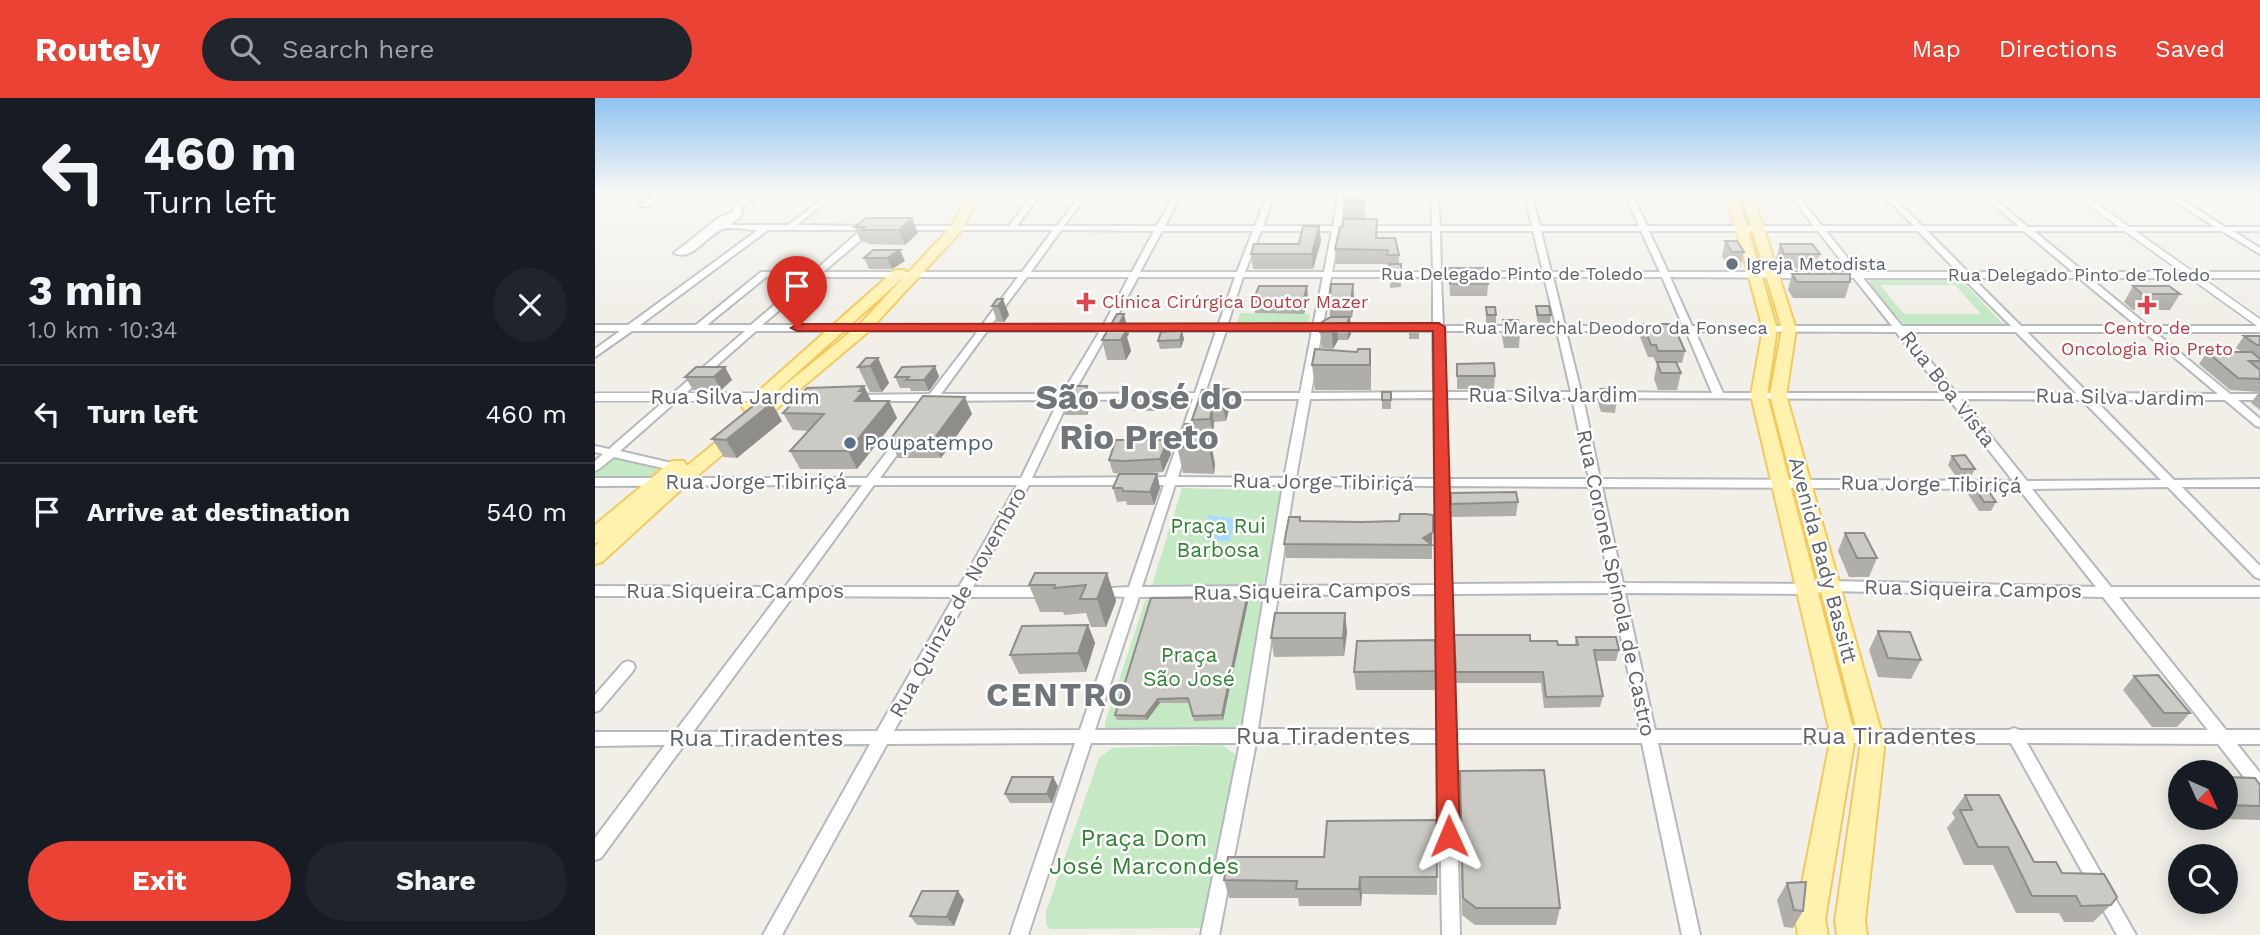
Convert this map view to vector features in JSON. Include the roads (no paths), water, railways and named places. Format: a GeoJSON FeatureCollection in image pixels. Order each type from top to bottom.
{"type":"FeatureCollection","features":[{"type":"Feature","properties":{"kind":"main road"},"geometry":{"type":"LineString","coordinates":[[595,557],[677,475],[899,274],[939,231]]}},
{"type":"Feature","properties":{"kind":"main road"},"geometry":{"type":"LineString","coordinates":[[595,537],[658,482],[677,475],[781,397],[864,328],[954,231]]}},
{"type":"Feature","properties":{"kind":"main road","name":"Avenida Bady Bassitt"},"geometry":{"type":"LineString","coordinates":[[1749,231],[1755,275],[1770,329],[1769,395],[1791,483],[1806,589],[1843,737],[1810,919],[1813,935]]}},
{"type":"Feature","properties":{"kind":"main road","name":"Avenida Bady Bassitt"},"geometry":{"type":"LineString","coordinates":[[1750,231],[1772,275],[1789,329],[1769,395]]}},
{"type":"Feature","properties":{"kind":"main road","name":"Avenida Bady Bassitt"},"geometry":{"type":"LineString","coordinates":[[1791,483],[1831,586],[1871,738],[1872,749],[1850,921],[1852,935]]}},
{"type":"Feature","properties":{"kind":"street"},"geometry":{"type":"LineString","coordinates":[[708,234],[712,231]]}},
{"type":"Feature","properties":{"kind":"street"},"geometry":{"type":"LineString","coordinates":[[708,234],[736,231]]}},
{"type":"Feature","properties":{"kind":"street"},"geometry":{"type":"LineString","coordinates":[[595,355],[761,231]]}},
{"type":"Feature","properties":{"kind":"street"},"geometry":{"type":"LineString","coordinates":[[595,467],[865,231]]}},
{"type":"Feature","properties":{"kind":"street"},"geometry":{"type":"LineString","coordinates":[[595,852],[1057,231]]}},
{"type":"Feature","properties":{"kind":"street","name":"Rua Quinze de Novembro"},"geometry":{"type":"LineString","coordinates":[[772,935],[1025,481],[1065,398],[1106,328],[1156,231]]}},
{"type":"Feature","properties":{"kind":"street"},"geometry":{"type":"LineString","coordinates":[[1019,935],[1240,274],[1258,231]]}},
{"type":"Feature","properties":{"kind":"street"},"geometry":{"type":"LineString","coordinates":[[1210,935],[1248,736],[1289,482],[1334,231]]}},
{"type":"Feature","properties":{"kind":"street"},"geometry":{"type":"LineString","coordinates":[[1436,231],[1451,935]]}},
{"type":"Feature","properties":{"kind":"street","name":"Rua Coronel Spínola de Castro"},"geometry":{"type":"LineString","coordinates":[[1537,231],[1577,396],[1593,482],[1691,935]]}},
{"type":"Feature","properties":{"kind":"street"},"geometry":{"type":"LineString","coordinates":[[1645,231],[1719,396]]}},
{"type":"Feature","properties":{"kind":"street","name":"Rua Boa Vista"},"geometry":{"type":"LineString","coordinates":[[1823,231],[1901,328],[1950,396],[2260,785]]}},
{"type":"Feature","properties":{"kind":"street"},"geometry":{"type":"LineString","coordinates":[[1923,231],[2260,573]]}},
{"type":"Feature","properties":{"kind":"street"},"geometry":{"type":"LineString","coordinates":[[2028,231],[2260,424]]}},
{"type":"Feature","properties":{"kind":"street"},"geometry":{"type":"LineString","coordinates":[[2129,231],[2260,327]]}},
{"type":"Feature","properties":{"kind":"street"},"geometry":{"type":"LineString","coordinates":[[2227,231],[2260,251]]}},
{"type":"Feature","properties":{"kind":"street"},"geometry":{"type":"LineString","coordinates":[[699,327],[764,274]]}},
{"type":"Feature","properties":{"kind":"street","name":"Rua Delegado Pinto de Toledo"},"geometry":{"type":"LineString","coordinates":[[764,274],[2260,275]]}},
{"type":"Feature","properties":{"kind":"street","name":"Rua Marechal Deodoro da Fonseca"},"geometry":{"type":"LineString","coordinates":[[595,328],[2147,330],[2260,327]]}},
{"type":"Feature","properties":{"kind":"street","name":"Rua Silva Jardim"},"geometry":{"type":"LineString","coordinates":[[595,397],[803,397]]}},
{"type":"Feature","properties":{"kind":"street","name":"Rua Silva Jardim"},"geometry":{"type":"LineString","coordinates":[[838,397],[2260,397]]}},
{"type":"Feature","properties":{"kind":"street","name":"Rua Jorge Tibiriçá"},"geometry":{"type":"LineString","coordinates":[[595,449],[612,452],[677,475],[871,482],[2023,485],[2260,483]]}},
{"type":"Feature","properties":{"kind":"street","name":"Rua Jorge Tibiriçá"},"geometry":{"type":"LineString","coordinates":[[595,482],[658,482]]}},
{"type":"Feature","properties":{"kind":"street","name":"Rua Siqueira Campos"},"geometry":{"type":"LineString","coordinates":[[595,592],[791,590],[1134,593],[1444,589],[1806,589],[1831,586],[2106,592],[2260,592]]}},
{"type":"Feature","properties":{"kind":"street"},"geometry":{"type":"LineString","coordinates":[[595,706],[628,667]]}},
{"type":"Feature","properties":{"kind":"street"},"geometry":{"type":"LineString","coordinates":[[2014,735],[2127,935]]}},
{"type":"Feature","properties":{"kind":"street","name":"Rua Tiradentes"},"geometry":{"type":"LineString","coordinates":[[595,739],[1248,736],[1871,738],[2014,735],[2260,737]]}},
{"type":"Feature","properties":{"kind":"water"},"geometry":{"type":"Polygon","coordinates":[[[1208,515],[1235,519],[1230,541],[1204,541],[1210,525],[1205,524],[1208,515]]]}},
{"type":"Feature","properties":{"kind":"place","name":"Igreja Metodista"},"geometry":{"type":"Point","coordinates":[1732,264]}},
{"type":"Feature","properties":{"kind":"place","name":"Clínica Cirúrgica Doutor Mazer"},"geometry":{"type":"Point","coordinates":[1086,302]}},
{"type":"Feature","properties":{"kind":"place","name":"Centro de Oncologia Rio Preto"},"geometry":{"type":"Point","coordinates":[2147,305]}},
{"type":"Feature","properties":{"kind":"place","name":"Poupatempo"},"geometry":{"type":"Point","coordinates":[850,443]}},
{"type":"Feature","properties":{"kind":"district","name":"São José do Rio Preto"},"geometry":{"type":"Point","coordinates":[1139,417]}},
{"type":"Feature","properties":{"kind":"district","name":"CENTRO"},"geometry":{"type":"Point","coordinates":[1060,694]}},
{"type":"Feature","properties":{"kind":"park label","name":"Praça Rui Barbosa"},"geometry":{"type":"Point","coordinates":[1218,538]}},
{"type":"Feature","properties":{"kind":"park label","name":"Praça São José"},"geometry":{"type":"Point","coordinates":[1189,667]}},
{"type":"Feature","properties":{"kind":"park label","name":"Praça Dom José Marcondes"},"geometry":{"type":"Point","coordinates":[1144,852]}}]}
